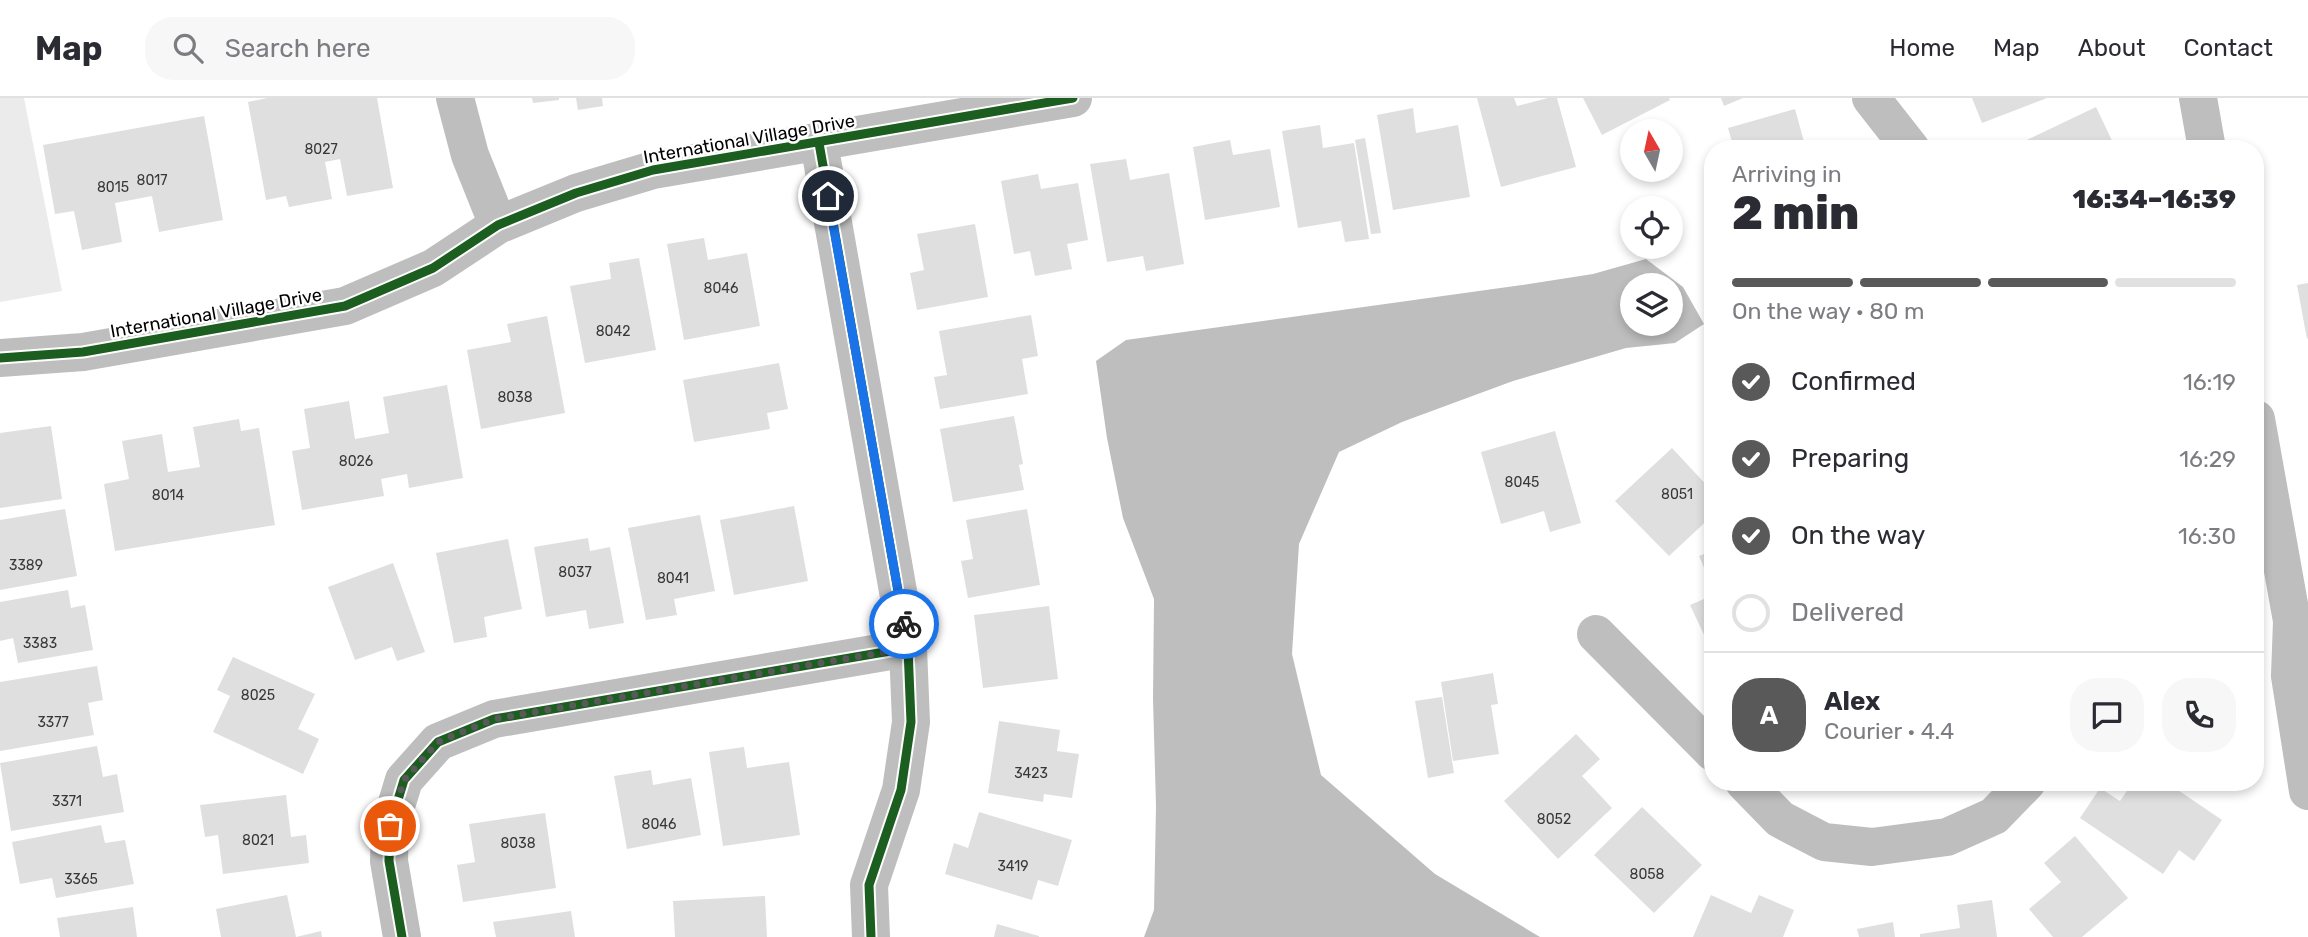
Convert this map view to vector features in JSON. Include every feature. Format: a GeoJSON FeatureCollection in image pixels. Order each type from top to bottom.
{"type":"FeatureCollection","features":[{"type":"Feature","properties":{"kind":"street"},"geometry":{"type":"LineString","coordinates":[[455,98],[470,155],[498,225]]}},
{"type":"Feature","properties":{"kind":"street","name":"International Village Drive"},"geometry":{"type":"LineString","coordinates":[[0,358],[83,352],[345,306],[433,268],[498,225],[576,193],[653,170],[1073,98]]}},
{"type":"Feature","properties":{"kind":"street"},"geometry":{"type":"LineString","coordinates":[[1871,98],[1904,140]]}},
{"type":"Feature","properties":{"kind":"street"},"geometry":{"type":"LineString","coordinates":[[2198,98],[2205,140]]}},
{"type":"Feature","properties":{"kind":"street"},"geometry":{"type":"LineString","coordinates":[[818,143],[908,648],[911,722],[901,790],[869,885],[871,937]]}},
{"type":"Feature","properties":{"kind":"street"},"geometry":{"type":"LineString","coordinates":[[2264,455],[2303,631],[2290,676],[2308,791]]}},
{"type":"Feature","properties":{"kind":"street"},"geometry":{"type":"LineString","coordinates":[[1596,634],[1704,743]]}},
{"type":"Feature","properties":{"kind":"street"},"geometry":{"type":"LineString","coordinates":[[402,937],[388,861],[390,826],[404,780],[438,742],[494,719],[908,648]]}},
{"type":"Feature","properties":{"kind":"street"},"geometry":{"type":"LineString","coordinates":[[1753,791],[1780,819],[1824,842],[1872,847],[1947,837],[1994,816],[2018,791]]}},
{"type":"Feature","properties":{"kind":"shaded area"},"geometry":{"type":"Polygon","coordinates":[[[0,98],[24,98],[62,291],[0,302],[0,98]]]}},
{"type":"Feature","properties":{"kind":"shaded area"},"geometry":{"type":"Polygon","coordinates":[[[1646,259],[1664,273],[1620,273],[1620,336],[1683,336],[1683,287],[1704,324],[1675,343],[1626,348],[1513,381],[1402,422],[1339,452],[1299,544],[1292,654],[1321,775],[1435,874],[1540,937],[1144,937],[1154,910],[1154,599],[1123,518],[1107,438],[1096,361],[1126,340],[1593,274],[1646,259]]]}},
{"type":"Feature","properties":{"kind":"building"},"geometry":{"type":"Polygon","coordinates":[[[267,98],[377,98],[393,188],[347,196],[340,159],[325,162],[332,199],[289,207],[286,196],[266,200],[248,102],[267,98]]]}},
{"type":"Feature","properties":{"kind":"building"},"geometry":{"type":"Polygon","coordinates":[[[532,98],[559,98],[559,100],[533,103],[532,98]]]}},
{"type":"Feature","properties":{"kind":"building"},"geometry":{"type":"Polygon","coordinates":[[[576,98],[602,98],[603,106],[578,110],[576,98]]]}},
{"type":"Feature","properties":{"kind":"building"},"geometry":{"type":"Polygon","coordinates":[[[1477,98],[1514,98],[1517,106],[1557,98],[1576,167],[1501,187],[1477,98]]]}},
{"type":"Feature","properties":{"kind":"building"},"geometry":{"type":"Polygon","coordinates":[[[1583,98],[1669,98],[1670,100],[1633,119],[1620,119],[1620,126],[1602,135],[1583,98]]]}},
{"type":"Feature","properties":{"kind":"building"},"geometry":{"type":"Polygon","coordinates":[[[1721,98],[1743,98],[1724,106],[1721,98]]]}},
{"type":"Feature","properties":{"kind":"building"},"geometry":{"type":"Polygon","coordinates":[[[1972,98],[2047,98],[1982,123],[1972,98]]]}},
{"type":"Feature","properties":{"kind":"building"},"geometry":{"type":"Polygon","coordinates":[[[2096,107],[2112,140],[2027,140],[2096,107]]]}},
{"type":"Feature","properties":{"kind":"building"},"geometry":{"type":"Polygon","coordinates":[[[1413,108],[1416,133],[1458,125],[1470,197],[1393,210],[1377,115],[1413,108]]]}},
{"type":"Feature","properties":{"kind":"building"},"geometry":{"type":"Polygon","coordinates":[[[1795,109],[1804,140],[1731,140],[1728,128],[1795,109]]]}},
{"type":"Feature","properties":{"kind":"building"},"geometry":{"type":"Polygon","coordinates":[[[204,116],[223,220],[159,232],[152,196],[115,203],[122,242],[82,250],[74,211],[55,214],[43,145],[204,116]]]}},
{"type":"Feature","properties":{"kind":"building"},"geometry":{"type":"Polygon","coordinates":[[[1320,125],[1323,148],[1354,143],[1369,239],[1345,242],[1341,221],[1298,228],[1282,131],[1320,125]]]}},
{"type":"Feature","properties":{"kind":"building"},"geometry":{"type":"Polygon","coordinates":[[[1365,138],[1381,233],[1371,234],[1355,140],[1365,138]]]}},
{"type":"Feature","properties":{"kind":"building"},"geometry":{"type":"Polygon","coordinates":[[[1230,140],[1233,155],[1270,149],[1280,207],[1205,220],[1193,147],[1230,140]]]}},
{"type":"Feature","properties":{"kind":"building"},"geometry":{"type":"Polygon","coordinates":[[[1126,159],[1130,180],[1169,173],[1184,264],[1146,271],[1143,256],[1107,262],[1090,164],[1126,159]]]}},
{"type":"Feature","properties":{"kind":"building"},"geometry":{"type":"Polygon","coordinates":[[[1038,174],[1041,189],[1078,183],[1088,240],[1067,244],[1072,269],[1035,276],[1030,251],[1014,254],[1001,181],[1038,174]]]}},
{"type":"Feature","properties":{"kind":"building"},"geometry":{"type":"Polygon","coordinates":[[[975,224],[988,297],[917,310],[910,273],[924,270],[917,234],[975,224]]]}},
{"type":"Feature","properties":{"kind":"building"},"geometry":{"type":"Polygon","coordinates":[[[704,238],[708,260],[747,253],[760,326],[684,340],[667,244],[704,238]]]}},
{"type":"Feature","properties":{"kind":"building"},"geometry":{"type":"Polygon","coordinates":[[[639,258],[656,350],[585,363],[570,286],[611,279],[609,263],[639,258]]]}},
{"type":"Feature","properties":{"kind":"building"},"geometry":{"type":"Polygon","coordinates":[[[2308,283],[2308,338],[2307,339],[2297,285],[2308,283]]]}},
{"type":"Feature","properties":{"kind":"building"},"geometry":{"type":"Polygon","coordinates":[[[1031,315],[1038,356],[1022,359],[1028,394],[940,409],[934,377],[947,375],[939,331],[1031,315]]]}},
{"type":"Feature","properties":{"kind":"building"},"geometry":{"type":"Polygon","coordinates":[[[547,316],[565,413],[481,429],[467,350],[511,342],[507,324],[547,316]]]}},
{"type":"Feature","properties":{"kind":"building"},"geometry":{"type":"Polygon","coordinates":[[[779,363],[788,409],[767,413],[770,429],[694,442],[683,380],[779,363]]]}},
{"type":"Feature","properties":{"kind":"building"},"geometry":{"type":"Polygon","coordinates":[[[447,385],[463,478],[409,488],[407,474],[381,479],[384,496],[302,510],[292,451],[310,448],[304,409],[349,401],[355,439],[389,433],[383,397],[447,385]]]}},
{"type":"Feature","properties":{"kind":"building"},"geometry":{"type":"Polygon","coordinates":[[[1014,416],[1023,464],[1019,465],[1024,490],[953,502],[940,429],[1014,416]]]}},
{"type":"Feature","properties":{"kind":"building"},"geometry":{"type":"Polygon","coordinates":[[[239,419],[241,431],[259,428],[275,525],[115,551],[104,484],[129,479],[122,441],[162,434],[168,472],[200,467],[193,427],[239,419]]]}},
{"type":"Feature","properties":{"kind":"building"},"geometry":{"type":"Polygon","coordinates":[[[51,426],[62,499],[0,508],[0,433],[51,426]]]}},
{"type":"Feature","properties":{"kind":"building"},"geometry":{"type":"Polygon","coordinates":[[[1555,431],[1581,523],[1550,532],[1544,511],[1501,524],[1481,452],[1555,431]]]}},
{"type":"Feature","properties":{"kind":"building"},"geometry":{"type":"Polygon","coordinates":[[[1672,448],[1704,482],[1704,523],[1669,556],[1615,501],[1672,448]]]}},
{"type":"Feature","properties":{"kind":"building"},"geometry":{"type":"Polygon","coordinates":[[[794,506],[808,581],[734,595],[720,520],[794,506]]]}},
{"type":"Feature","properties":{"kind":"building"},"geometry":{"type":"Polygon","coordinates":[[[65,509],[77,576],[0,590],[0,520],[65,509]]]}},
{"type":"Feature","properties":{"kind":"building"},"geometry":{"type":"Polygon","coordinates":[[[1027,509],[1040,585],[968,598],[961,561],[973,559],[966,520],[1027,509]]]}},
{"type":"Feature","properties":{"kind":"building"},"geometry":{"type":"Polygon","coordinates":[[[700,515],[715,591],[674,599],[677,615],[646,620],[628,528],[700,515]]]}},
{"type":"Feature","properties":{"kind":"building"},"geometry":{"type":"Polygon","coordinates":[[[588,538],[590,551],[610,547],[624,623],[589,629],[586,610],[546,617],[534,547],[588,538]]]}},
{"type":"Feature","properties":{"kind":"building"},"geometry":{"type":"Polygon","coordinates":[[[508,539],[522,609],[484,617],[487,637],[454,643],[436,553],[508,539]]]}},
{"type":"Feature","properties":{"kind":"building"},"geometry":{"type":"Polygon","coordinates":[[[1704,554],[1704,568],[1699,556],[1704,554]]]}},
{"type":"Feature","properties":{"kind":"building"},"geometry":{"type":"Polygon","coordinates":[[[393,563],[425,652],[397,661],[392,647],[355,660],[328,587],[393,563]]]}},
{"type":"Feature","properties":{"kind":"building"},"geometry":{"type":"Polygon","coordinates":[[[68,590],[71,608],[85,605],[93,650],[18,663],[13,638],[0,641],[0,602],[68,590]]]}},
{"type":"Feature","properties":{"kind":"building"},"geometry":{"type":"Polygon","coordinates":[[[1704,599],[1704,635],[1690,605],[1704,599]]]}},
{"type":"Feature","properties":{"kind":"building"},"geometry":{"type":"Polygon","coordinates":[[[1049,606],[1058,679],[983,688],[974,615],[1049,606]]]}},
{"type":"Feature","properties":{"kind":"building"},"geometry":{"type":"Polygon","coordinates":[[[233,657],[315,694],[298,729],[319,739],[303,774],[213,732],[230,696],[217,690],[233,657]]]}},
{"type":"Feature","properties":{"kind":"building"},"geometry":{"type":"Polygon","coordinates":[[[97,666],[103,700],[88,703],[94,735],[0,751],[0,682],[97,666]]]}},
{"type":"Feature","properties":{"kind":"building"},"geometry":{"type":"Polygon","coordinates":[[[1493,673],[1498,704],[1491,705],[1499,754],[1453,761],[1441,682],[1493,673]]]}},
{"type":"Feature","properties":{"kind":"building"},"geometry":{"type":"Polygon","coordinates":[[[1442,697],[1454,773],[1428,778],[1415,701],[1442,697]]]}},
{"type":"Feature","properties":{"kind":"building"},"geometry":{"type":"Polygon","coordinates":[[[999,721],[1060,730],[1057,751],[1079,754],[1072,798],[1044,794],[1043,802],[988,793],[999,721]]]}},
{"type":"Feature","properties":{"kind":"building"},"geometry":{"type":"Polygon","coordinates":[[[1576,734],[1600,759],[1582,776],[1612,808],[1558,859],[1504,801],[1576,734]]]}},
{"type":"Feature","properties":{"kind":"building"},"geometry":{"type":"Polygon","coordinates":[[[97,746],[103,777],[117,774],[124,812],[11,831],[0,763],[97,746]]]}},
{"type":"Feature","properties":{"kind":"building"},"geometry":{"type":"Polygon","coordinates":[[[744,747],[747,768],[789,762],[800,835],[723,846],[709,752],[744,747]]]}},
{"type":"Feature","properties":{"kind":"building"},"geometry":{"type":"Polygon","coordinates":[[[651,770],[653,785],[691,778],[701,835],[627,849],[614,776],[651,770]]]}},
{"type":"Feature","properties":{"kind":"building"},"geometry":{"type":"Polygon","coordinates":[[[2098,791],[2105,791],[2120,801],[2127,791],[2179,791],[2222,820],[2194,861],[2179,850],[2163,874],[2080,818],[2098,791]]]}},
{"type":"Feature","properties":{"kind":"building"},"geometry":{"type":"Polygon","coordinates":[[[286,795],[291,837],[306,835],[309,863],[223,874],[218,835],[205,837],[200,805],[286,795]]]}},
{"type":"Feature","properties":{"kind":"building"},"geometry":{"type":"Polygon","coordinates":[[[1642,807],[1702,865],[1654,913],[1594,855],[1642,807]]]}},
{"type":"Feature","properties":{"kind":"building"},"geometry":{"type":"Polygon","coordinates":[[[979,812],[1072,840],[1058,886],[1038,880],[1032,900],[945,874],[954,843],[968,848],[979,812]]]}},
{"type":"Feature","properties":{"kind":"building"},"geometry":{"type":"Polygon","coordinates":[[[545,813],[556,888],[463,902],[457,865],[475,862],[469,824],[545,813]]]}},
{"type":"Feature","properties":{"kind":"building"},"geometry":{"type":"Polygon","coordinates":[[[101,825],[105,843],[125,840],[134,884],[56,898],[52,878],[20,884],[12,842],[101,825]]]}},
{"type":"Feature","properties":{"kind":"building"},"geometry":{"type":"Polygon","coordinates":[[[2075,836],[2128,898],[2082,937],[2053,937],[2029,909],[2061,882],[2044,863],[2075,836]]]}},
{"type":"Feature","properties":{"kind":"building"},"geometry":{"type":"Polygon","coordinates":[[[287,895],[296,937],[221,937],[216,909],[287,895]]]}},
{"type":"Feature","properties":{"kind":"building"},"geometry":{"type":"Polygon","coordinates":[[[1711,895],[1751,913],[1759,895],[1794,910],[1783,937],[1693,937],[1711,895]]]}},
{"type":"Feature","properties":{"kind":"building"},"geometry":{"type":"Polygon","coordinates":[[[765,896],[767,937],[675,937],[673,901],[765,896]]]}},
{"type":"Feature","properties":{"kind":"building"},"geometry":{"type":"Polygon","coordinates":[[[1992,900],[1997,937],[1920,937],[1920,934],[1960,928],[1957,905],[1992,900]]]}},
{"type":"Feature","properties":{"kind":"building"},"geometry":{"type":"Polygon","coordinates":[[[133,907],[137,937],[60,937],[57,918],[133,907]]]}},
{"type":"Feature","properties":{"kind":"building"},"geometry":{"type":"Polygon","coordinates":[[[571,911],[575,937],[496,937],[493,922],[571,911]]]}},
{"type":"Feature","properties":{"kind":"building"},"geometry":{"type":"Polygon","coordinates":[[[1893,922],[1895,937],[1859,937],[1857,929],[1893,922]]]}},
{"type":"Feature","properties":{"kind":"building"},"geometry":{"type":"Polygon","coordinates":[[[997,924],[1039,936],[1039,937],[994,937],[997,924]]]}},
{"type":"Feature","properties":{"kind":"building"},"geometry":{"type":"Polygon","coordinates":[[[321,931],[322,937],[296,937],[321,931]]]}},
{"type":"Feature","properties":{"kind":"cycle path"},"geometry":{"type":"LineString","coordinates":[[0,358],[83,352],[345,306],[433,268],[498,225],[576,193],[653,170],[1073,98]]}},
{"type":"Feature","properties":{"kind":"cycle path"},"geometry":{"type":"LineString","coordinates":[[819,143],[908,648],[911,722],[901,790],[869,885],[871,937]]}},
{"type":"Feature","properties":{"kind":"cycle path"},"geometry":{"type":"LineString","coordinates":[[402,937],[389,861],[390,826],[404,780],[438,742],[494,719],[908,648]]}},
{"type":"Feature","properties":{"kind":"way so far"},"geometry":{"type":"LineString","coordinates":[[390,826],[404,780],[438,742],[494,719],[908,648],[904,624]]}},
{"type":"Feature","properties":{"kind":"route"},"geometry":{"type":"LineString","coordinates":[[828,196],[904,624]]}}]}
